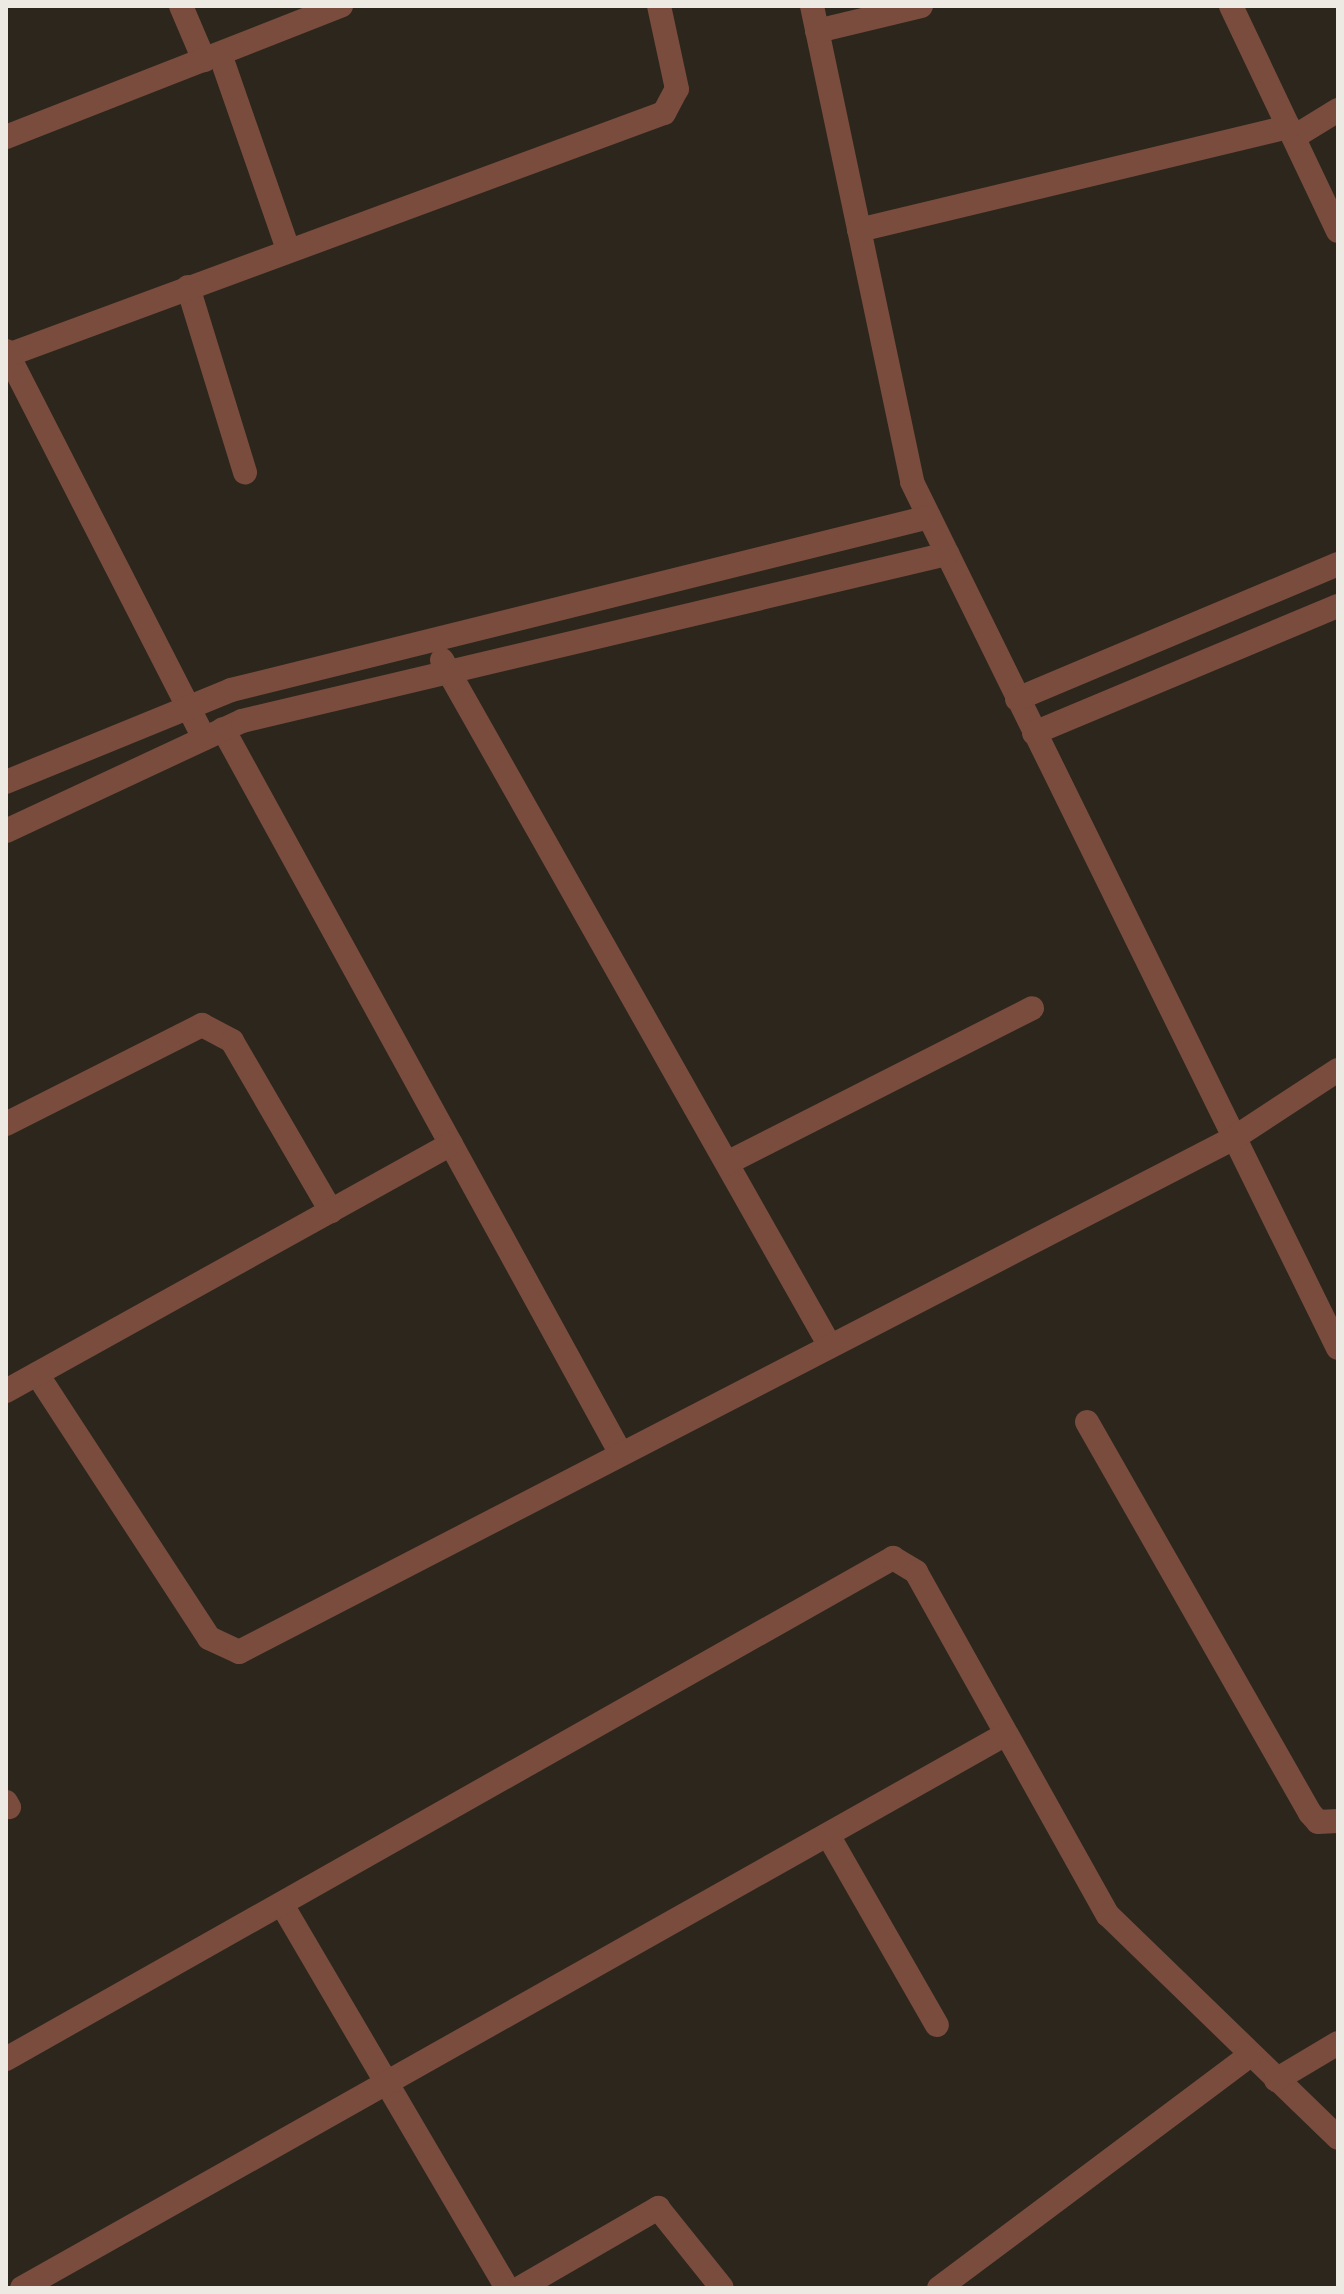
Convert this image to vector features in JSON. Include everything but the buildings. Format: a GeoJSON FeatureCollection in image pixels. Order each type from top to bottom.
{"type":"FeatureCollection","features":[{"type":"Feature","properties":{"kind":"street"},"geometry":{"type":"LineString","coordinates":[[181,6],[212,57],[288,249]]}},
{"type":"Feature","properties":{"kind":"street"},"geometry":{"type":"LineString","coordinates":[[6,137],[341,6]]}},
{"type":"Feature","properties":{"kind":"street"},"geometry":{"type":"LineString","coordinates":[[621,1454],[451,1144],[214,734],[188,707],[7,353],[672,108],[677,89],[659,6]]}},
{"type":"Feature","properties":{"kind":"street"},"geometry":{"type":"LineString","coordinates":[[812,6],[912,482],[1234,1138],[1331,1316],[1338,1348]]}},
{"type":"Feature","properties":{"kind":"street"},"geometry":{"type":"LineString","coordinates":[[817,31],[921,6]]}},
{"type":"Feature","properties":{"kind":"street"},"geometry":{"type":"LineString","coordinates":[[1231,6],[1338,231]]}},
{"type":"Feature","properties":{"kind":"street"},"geometry":{"type":"LineString","coordinates":[[859,230],[1291,132],[1338,110]]}},
{"type":"Feature","properties":{"kind":"street"},"geometry":{"type":"LineString","coordinates":[[188,287],[245,472]]}},
{"type":"Feature","properties":{"kind":"street"},"geometry":{"type":"LineString","coordinates":[[6,782],[188,707],[432,641],[929,517]]}},
{"type":"Feature","properties":{"kind":"street"},"geometry":{"type":"LineString","coordinates":[[6,794],[14,826],[214,734],[449,672],[947,554]]}},
{"type":"Feature","properties":{"kind":"street"},"geometry":{"type":"LineString","coordinates":[[1017,699],[1338,564]]}},
{"type":"Feature","properties":{"kind":"street"},"geometry":{"type":"LineString","coordinates":[[1034,733],[1337,608]]}},
{"type":"Feature","properties":{"kind":"street"},"geometry":{"type":"LineString","coordinates":[[432,641],[830,1346]]}},
{"type":"Feature","properties":{"kind":"street"},"geometry":{"type":"LineString","coordinates":[[727,1163],[1032,1008]]}},
{"type":"Feature","properties":{"kind":"street"},"geometry":{"type":"LineString","coordinates":[[6,1124],[202,1025],[232,1041],[331,1211]]}},
{"type":"Feature","properties":{"kind":"street"},"geometry":{"type":"LineString","coordinates":[[37,1374],[209,1638],[239,1652],[1234,1138],[1338,1070]]}},
{"type":"Feature","properties":{"kind":"street"},"geometry":{"type":"LineString","coordinates":[[6,1391],[451,1144]]}},
{"type":"Feature","properties":{"kind":"street"},"geometry":{"type":"LineString","coordinates":[[1087,1422],[1310,1813],[1328,1824],[1338,1821]]}},
{"type":"Feature","properties":{"kind":"street"},"geometry":{"type":"LineString","coordinates":[[6,2059],[284,1908],[893,1558],[916,1572],[1108,1915],[1338,2138]]}},
{"type":"Feature","properties":{"kind":"street"},"geometry":{"type":"LineString","coordinates":[[22,2288],[1006,1734]]}},
{"type":"Feature","properties":{"kind":"street"},"geometry":{"type":"LineString","coordinates":[[828,1835],[937,2025]]}},
{"type":"Feature","properties":{"kind":"street"},"geometry":{"type":"LineString","coordinates":[[284,1908],[383,2085],[507,2288]]}},
{"type":"Feature","properties":{"kind":"street"},"geometry":{"type":"LineString","coordinates":[[1276,2080],[1338,2043]]}},
{"type":"Feature","properties":{"kind":"street"},"geometry":{"type":"LineString","coordinates":[[939,2288],[1251,2055]]}},
{"type":"Feature","properties":{"kind":"street"},"geometry":{"type":"LineString","coordinates":[[520,2288],[658,2208],[722,2288]]}}]}
